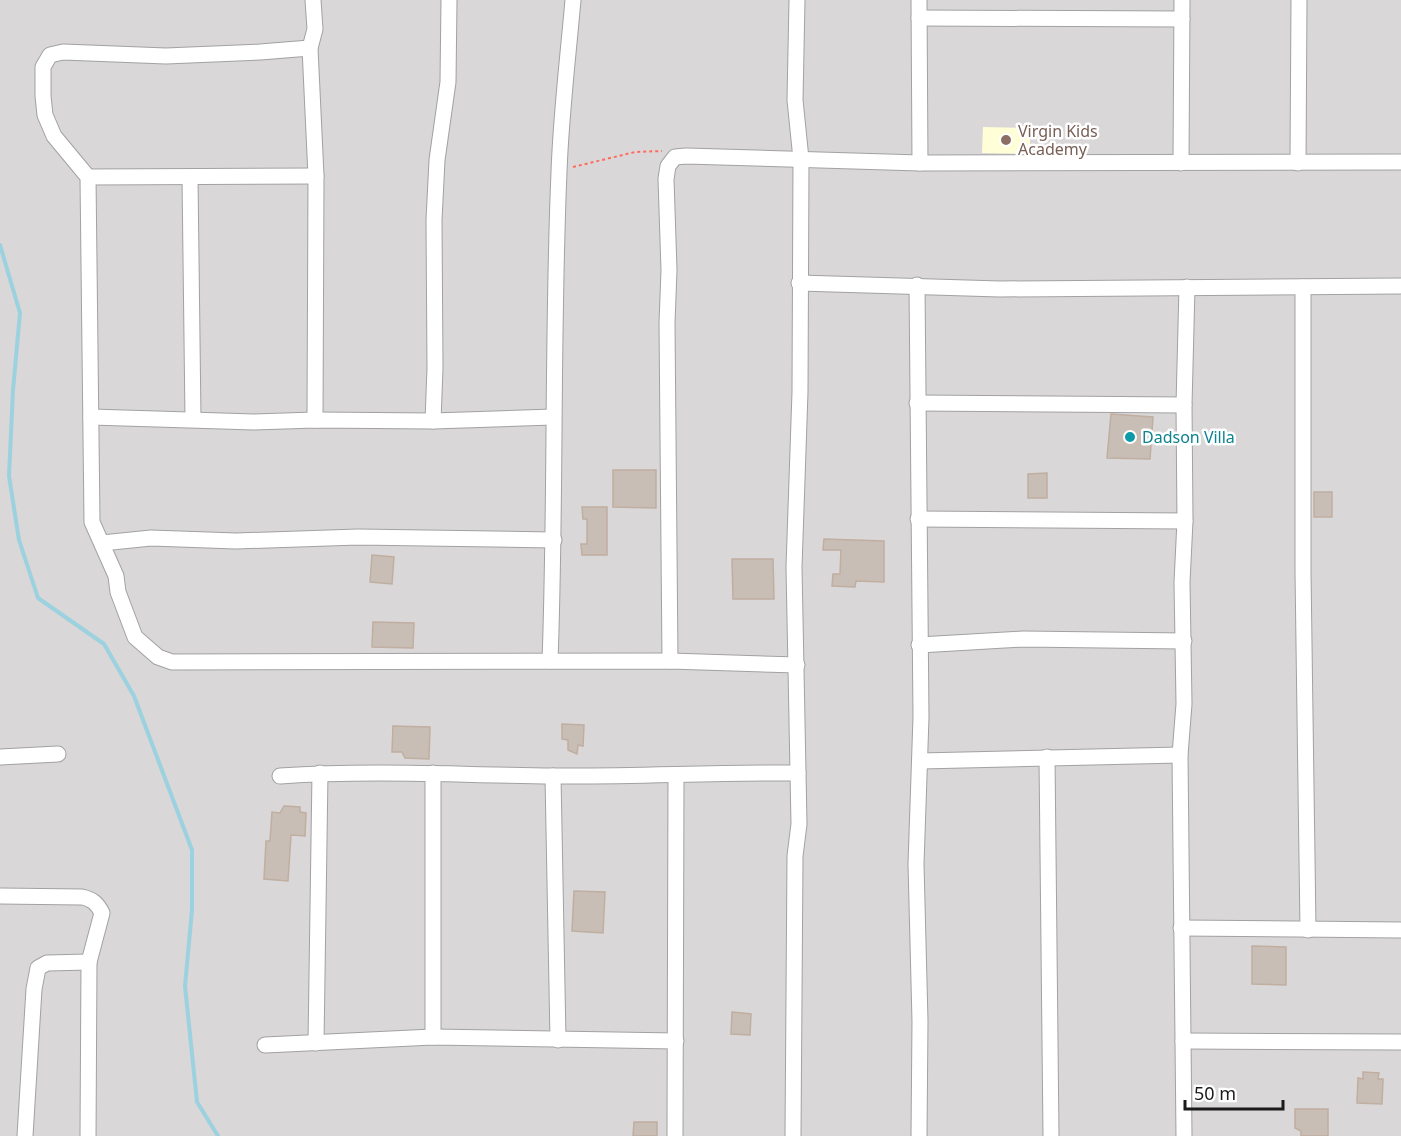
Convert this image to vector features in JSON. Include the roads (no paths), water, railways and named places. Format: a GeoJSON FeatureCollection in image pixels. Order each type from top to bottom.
{"type":"FeatureCollection","features":[{"type":"Feature","properties":{"kind":"street"},"geometry":{"type":"LineString","coordinates":[[313,0],[315,28],[310,48],[316,176],[315,420]]}},
{"type":"Feature","properties":{"kind":"street"},"geometry":{"type":"LineString","coordinates":[[433,421],[434,220],[437,160],[448,82],[449,0]]}},
{"type":"Feature","properties":{"kind":"street"},"geometry":{"type":"LineString","coordinates":[[550,661],[559,170],[573,0]]}},
{"type":"Feature","properties":{"kind":"street"},"geometry":{"type":"LineString","coordinates":[[793,1136],[795,856],[799,824],[795,567],[800,392],[801,159],[795,100],[797,0]]}},
{"type":"Feature","properties":{"kind":"street"},"geometry":{"type":"LineString","coordinates":[[919,0],[920,163]]}},
{"type":"Feature","properties":{"kind":"street"},"geometry":{"type":"LineString","coordinates":[[1181,163],[1182,0]]}},
{"type":"Feature","properties":{"kind":"street"},"geometry":{"type":"LineString","coordinates":[[1298,163],[1299,0]]}},
{"type":"Feature","properties":{"kind":"street"},"geometry":{"type":"LineString","coordinates":[[919,18],[1182,19]]}},
{"type":"Feature","properties":{"kind":"street"},"geometry":{"type":"LineString","coordinates":[[310,48],[166,56],[63,52],[50,56],[44,67],[45,115],[54,136],[88,177],[92,522],[116,576],[118,592],[135,637],[158,657],[172,662],[486,663],[550,661],[797,665]]}},
{"type":"Feature","properties":{"kind":"street"},"geometry":{"type":"LineString","coordinates":[[670,662],[669,270],[666,179],[668,166],[675,157],[920,163],[1401,162]]}},
{"type":"Feature","properties":{"kind":"street"},"geometry":{"type":"LineString","coordinates":[[88,177],[316,176]]}},
{"type":"Feature","properties":{"kind":"street"},"geometry":{"type":"LineString","coordinates":[[190,177],[193,419]]}},
{"type":"Feature","properties":{"kind":"street"},"geometry":{"type":"LineString","coordinates":[[799,283],[999,289],[1401,286]]}},
{"type":"Feature","properties":{"kind":"street"},"geometry":{"type":"LineString","coordinates":[[917,285],[920,762],[916,864],[920,1021],[919,1136]]}},
{"type":"Feature","properties":{"kind":"street"},"geometry":{"type":"LineString","coordinates":[[1184,1136],[1180,755],[1184,704],[1182,582],[1185,521],[1184,405],[1187,287]]}},
{"type":"Feature","properties":{"kind":"street"},"geometry":{"type":"LineString","coordinates":[[1303,287],[1303,572],[1308,930]]}},
{"type":"Feature","properties":{"kind":"street"},"geometry":{"type":"LineString","coordinates":[[917,403],[1184,405]]}},
{"type":"Feature","properties":{"kind":"street"},"geometry":{"type":"LineString","coordinates":[[91,417],[254,422],[433,421],[553,417]]}},
{"type":"Feature","properties":{"kind":"street"},"geometry":{"type":"LineString","coordinates":[[918,519],[1185,521]]}},
{"type":"Feature","properties":{"kind":"street"},"geometry":{"type":"LineString","coordinates":[[102,543],[151,538],[236,541],[358,537],[554,540]]}},
{"type":"Feature","properties":{"kind":"street"},"geometry":{"type":"LineString","coordinates":[[919,645],[1023,639],[1184,641]]}},
{"type":"Feature","properties":{"kind":"street"},"geometry":{"type":"LineString","coordinates":[[0,757],[58,754]]}},
{"type":"Feature","properties":{"kind":"street"},"geometry":{"type":"LineString","coordinates":[[920,762],[1180,755]]}},
{"type":"Feature","properties":{"kind":"street"},"geometry":{"type":"LineString","coordinates":[[1047,757],[1051,1136]]}},
{"type":"Feature","properties":{"kind":"street"},"geometry":{"type":"LineString","coordinates":[[280,776],[320,773],[554,776],[798,773]]}},
{"type":"Feature","properties":{"kind":"street"},"geometry":{"type":"LineString","coordinates":[[316,1042],[320,773]]}},
{"type":"Feature","properties":{"kind":"street"},"geometry":{"type":"LineString","coordinates":[[433,773],[433,1037]]}},
{"type":"Feature","properties":{"kind":"street"},"geometry":{"type":"LineString","coordinates":[[675,1136],[676,775]]}},
{"type":"Feature","properties":{"kind":"street"},"geometry":{"type":"LineString","coordinates":[[554,776],[558,1040]]}},
{"type":"Feature","properties":{"kind":"street"},"geometry":{"type":"LineString","coordinates":[[0,896],[82,897],[91,899],[102,912],[89,962],[87,1136]]}},
{"type":"Feature","properties":{"kind":"street"},"geometry":{"type":"LineString","coordinates":[[1181,928],[1401,930]]}},
{"type":"Feature","properties":{"kind":"street"},"geometry":{"type":"LineString","coordinates":[[25,1136],[34,989],[38,968],[47,963],[89,962]]}},
{"type":"Feature","properties":{"kind":"street"},"geometry":{"type":"LineString","coordinates":[[265,1045],[433,1037],[676,1041]]}},
{"type":"Feature","properties":{"kind":"street"},"geometry":{"type":"LineString","coordinates":[[1183,1041],[1401,1042]]}},
{"type":"Feature","properties":{"kind":"waterway"},"geometry":{"type":"LineString","coordinates":[[0,245],[20,313],[9,476],[19,540],[38,598],[104,644],[134,696],[192,850],[192,910],[185,986],[197,1102],[218,1136]]}},
{"type":"Feature","properties":{"kind":"place","name":"Virgin Kids Academy"},"geometry":{"type":"Point","coordinates":[1006,140]}},
{"type":"Feature","properties":{"kind":"place","name":"Dadson Villa"},"geometry":{"type":"Point","coordinates":[1130,437]}}]}
